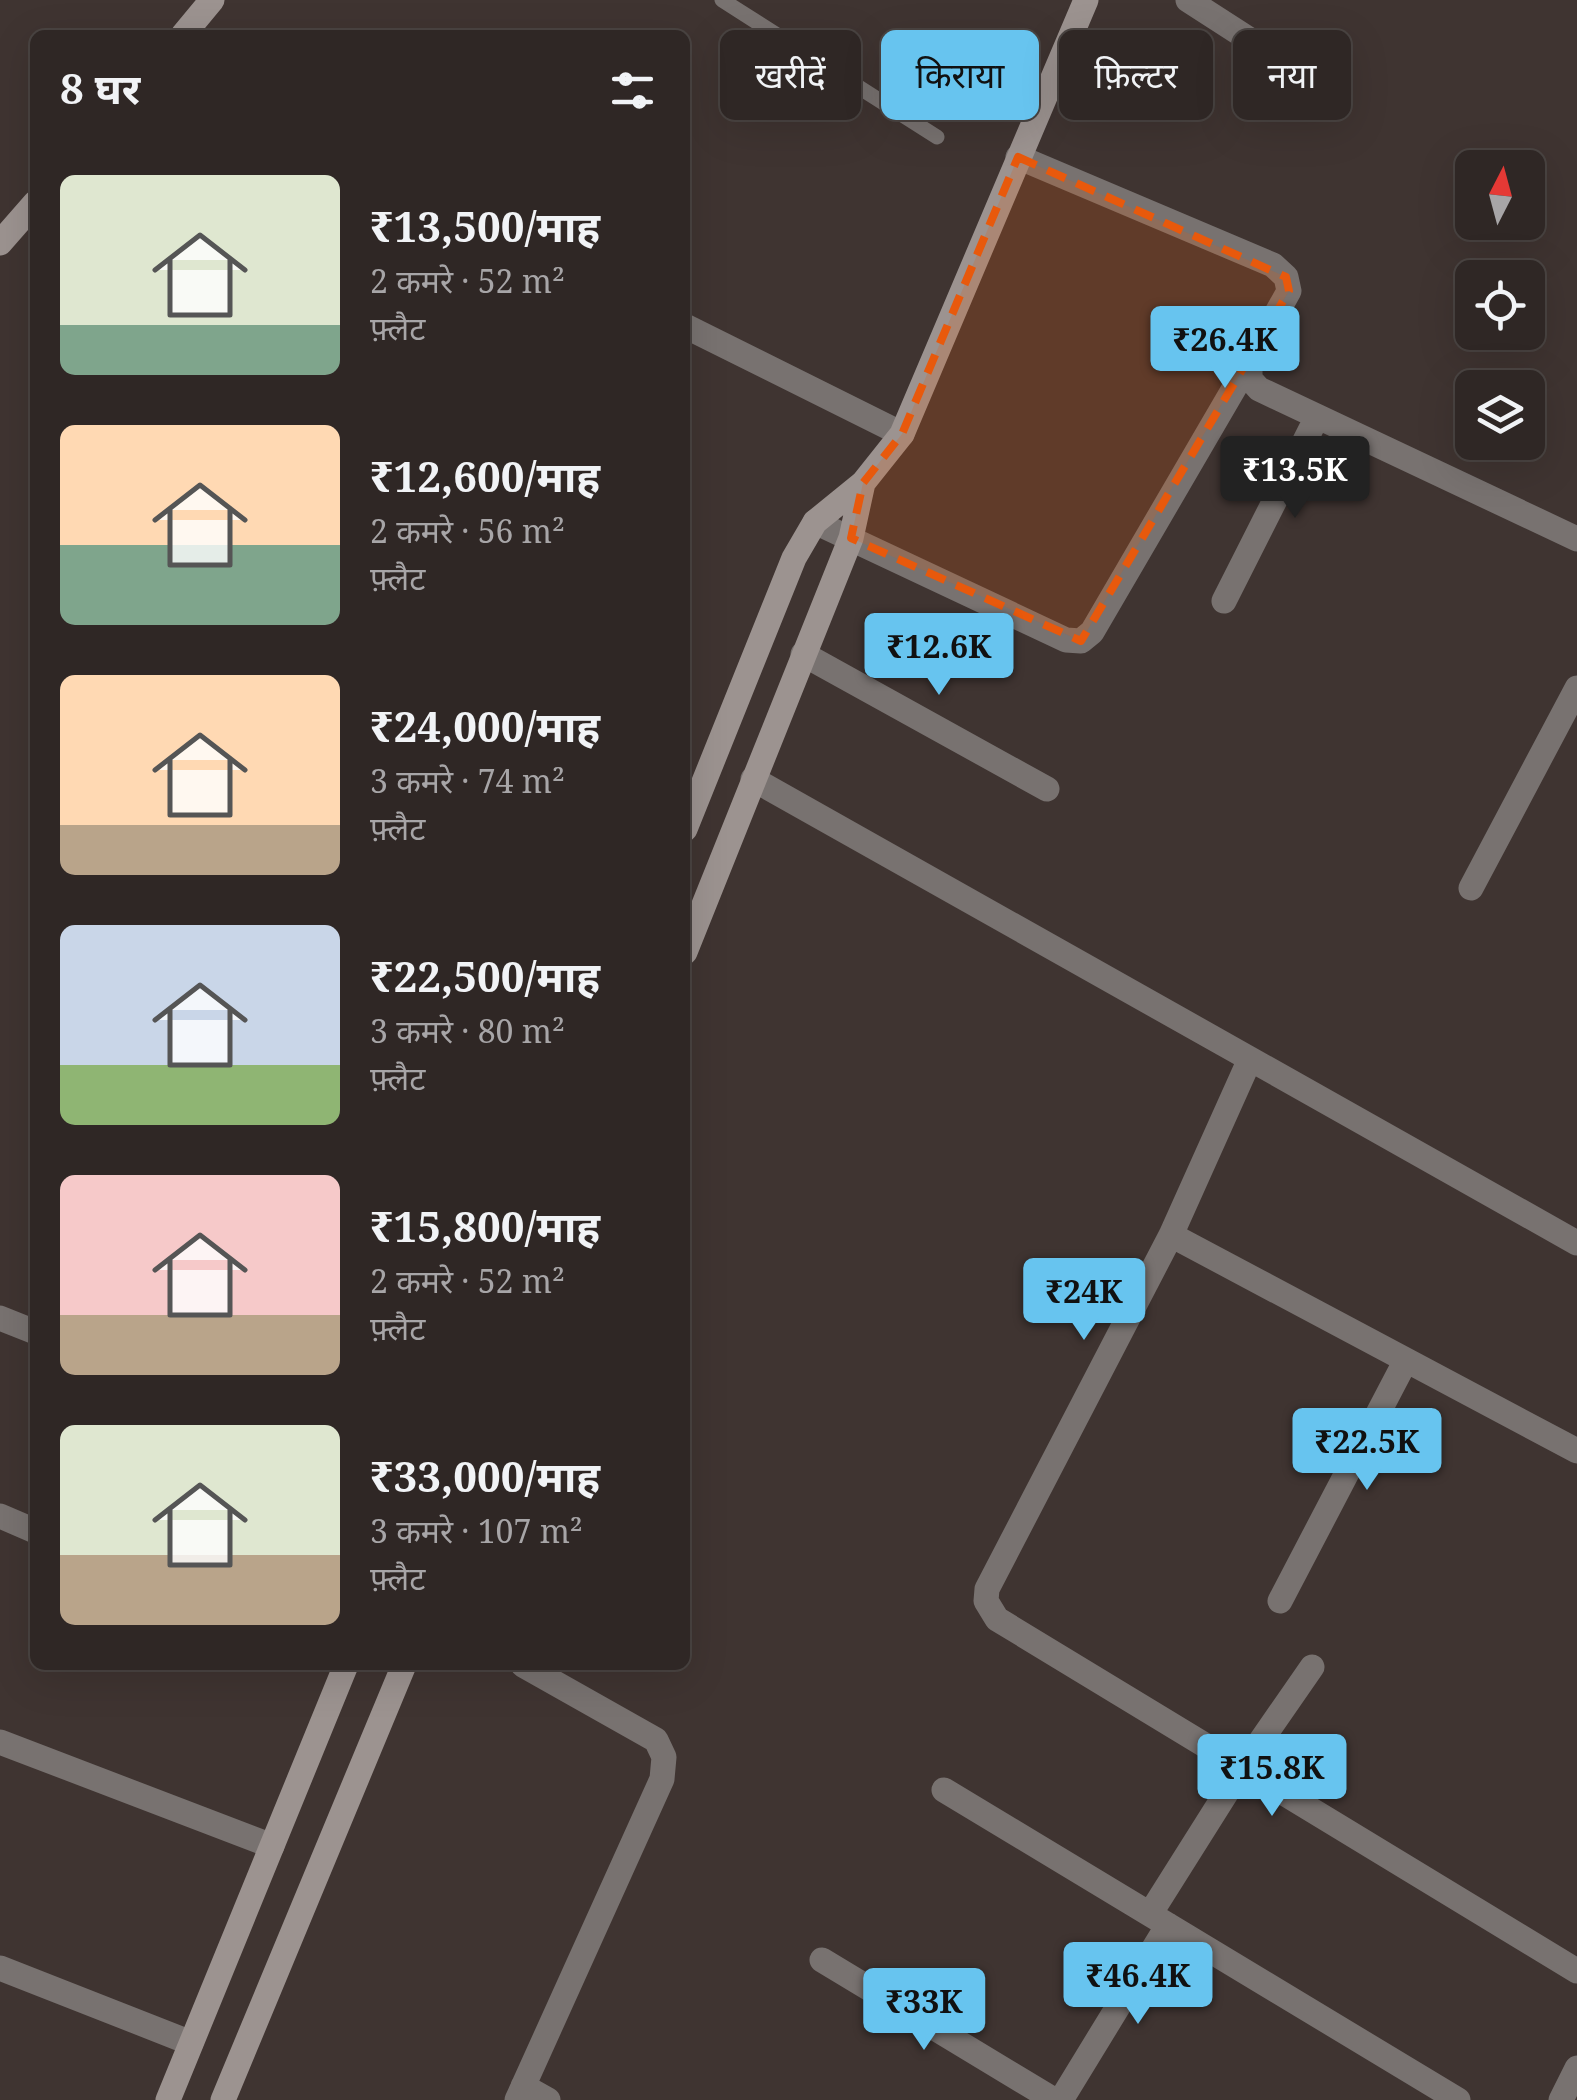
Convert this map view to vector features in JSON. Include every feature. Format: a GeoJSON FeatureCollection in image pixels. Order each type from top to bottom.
{"type":"FeatureCollection","features":[{"type":"Feature","properties":{"kind":"street"},"geometry":{"type":"LineString","coordinates":[[187,30],[212,0]]}},
{"type":"Feature","properties":{"kind":"street"},"geometry":{"type":"LineString","coordinates":[[690,817],[794,558],[815,522],[864,483],[902,434],[1086,0]]}},
{"type":"Feature","properties":{"kind":"street"},"geometry":{"type":"LineString","coordinates":[[1188,0],[1235,30]]}},
{"type":"Feature","properties":{"kind":"street"},"geometry":{"type":"LineString","coordinates":[[815,522],[1066,640],[1081,640],[1092,632],[1290,291],[1286,277],[1273,265],[1018,157]]}},
{"type":"Feature","properties":{"kind":"street"},"geometry":{"type":"LineString","coordinates":[[0,243],[30,210]]}},
{"type":"Feature","properties":{"kind":"street"},"geometry":{"type":"LineString","coordinates":[[690,328],[902,434]]}},
{"type":"Feature","properties":{"kind":"street"},"geometry":{"type":"LineString","coordinates":[[1250,362],[1250,379],[1258,389],[1577,538]]}},
{"type":"Feature","properties":{"kind":"street"},"geometry":{"type":"LineString","coordinates":[[1224,601],[1317,417]]}},
{"type":"Feature","properties":{"kind":"street"},"geometry":{"type":"LineString","coordinates":[[690,939],[851,538],[864,483]]}},
{"type":"Feature","properties":{"kind":"street"},"geometry":{"type":"LineString","coordinates":[[803,654],[1047,789]]}},
{"type":"Feature","properties":{"kind":"street"},"geometry":{"type":"LineString","coordinates":[[1472,888],[1577,688]]}},
{"type":"Feature","properties":{"kind":"street"},"geometry":{"type":"LineString","coordinates":[[754,779],[1577,1243]]}},
{"type":"Feature","properties":{"kind":"street"},"geometry":{"type":"LineString","coordinates":[[1250,1059],[1171,1235],[987,1589],[986,1600],[997,1619],[1577,1971]]}},
{"type":"Feature","properties":{"kind":"street"},"geometry":{"type":"LineString","coordinates":[[1171,1235],[1577,1451]]}},
{"type":"Feature","properties":{"kind":"street"},"geometry":{"type":"LineString","coordinates":[[0,1318],[30,1330]]}},
{"type":"Feature","properties":{"kind":"street"},"geometry":{"type":"LineString","coordinates":[[1280,1601],[1406,1360]]}},
{"type":"Feature","properties":{"kind":"street"},"geometry":{"type":"LineString","coordinates":[[0,1516],[30,1529]]}},
{"type":"Feature","properties":{"kind":"street"},"geometry":{"type":"LineString","coordinates":[[822,1960],[1057,2100],[1242,1768],[1312,1667]]}},
{"type":"Feature","properties":{"kind":"street"},"geometry":{"type":"LineString","coordinates":[[168,2100],[344,1670]]}},
{"type":"Feature","properties":{"kind":"street"},"geometry":{"type":"LineString","coordinates":[[223,2100],[402,1670]]}},
{"type":"Feature","properties":{"kind":"street"},"geometry":{"type":"LineString","coordinates":[[533,1670],[656,1740],[664,1756],[662,1779],[520,2093],[548,2100]]}},
{"type":"Feature","properties":{"kind":"street"},"geometry":{"type":"LineString","coordinates":[[0,1742],[272,1846]]}},
{"type":"Feature","properties":{"kind":"street"},"geometry":{"type":"LineString","coordinates":[[944,1790],[1458,2100]]}},
{"type":"Feature","properties":{"kind":"street"},"geometry":{"type":"LineString","coordinates":[[0,1968],[191,2042]]}},
{"type":"Feature","properties":{"kind":"street"},"geometry":{"type":"LineString","coordinates":[[1561,2100],[1577,2068]]}},
{"type":"Feature","properties":{"kind":"lane"},"geometry":{"type":"LineString","coordinates":[[722,0],[938,137]]}},
{"type":"Feature","properties":{"kind":"highlighted area"},"geometry":{"type":"Polygon","coordinates":[[[1018,157],[1286,277],[1289,291],[1250,361],[1081,641],[851,538],[863,483],[902,434],[1018,157]]]}}]}
